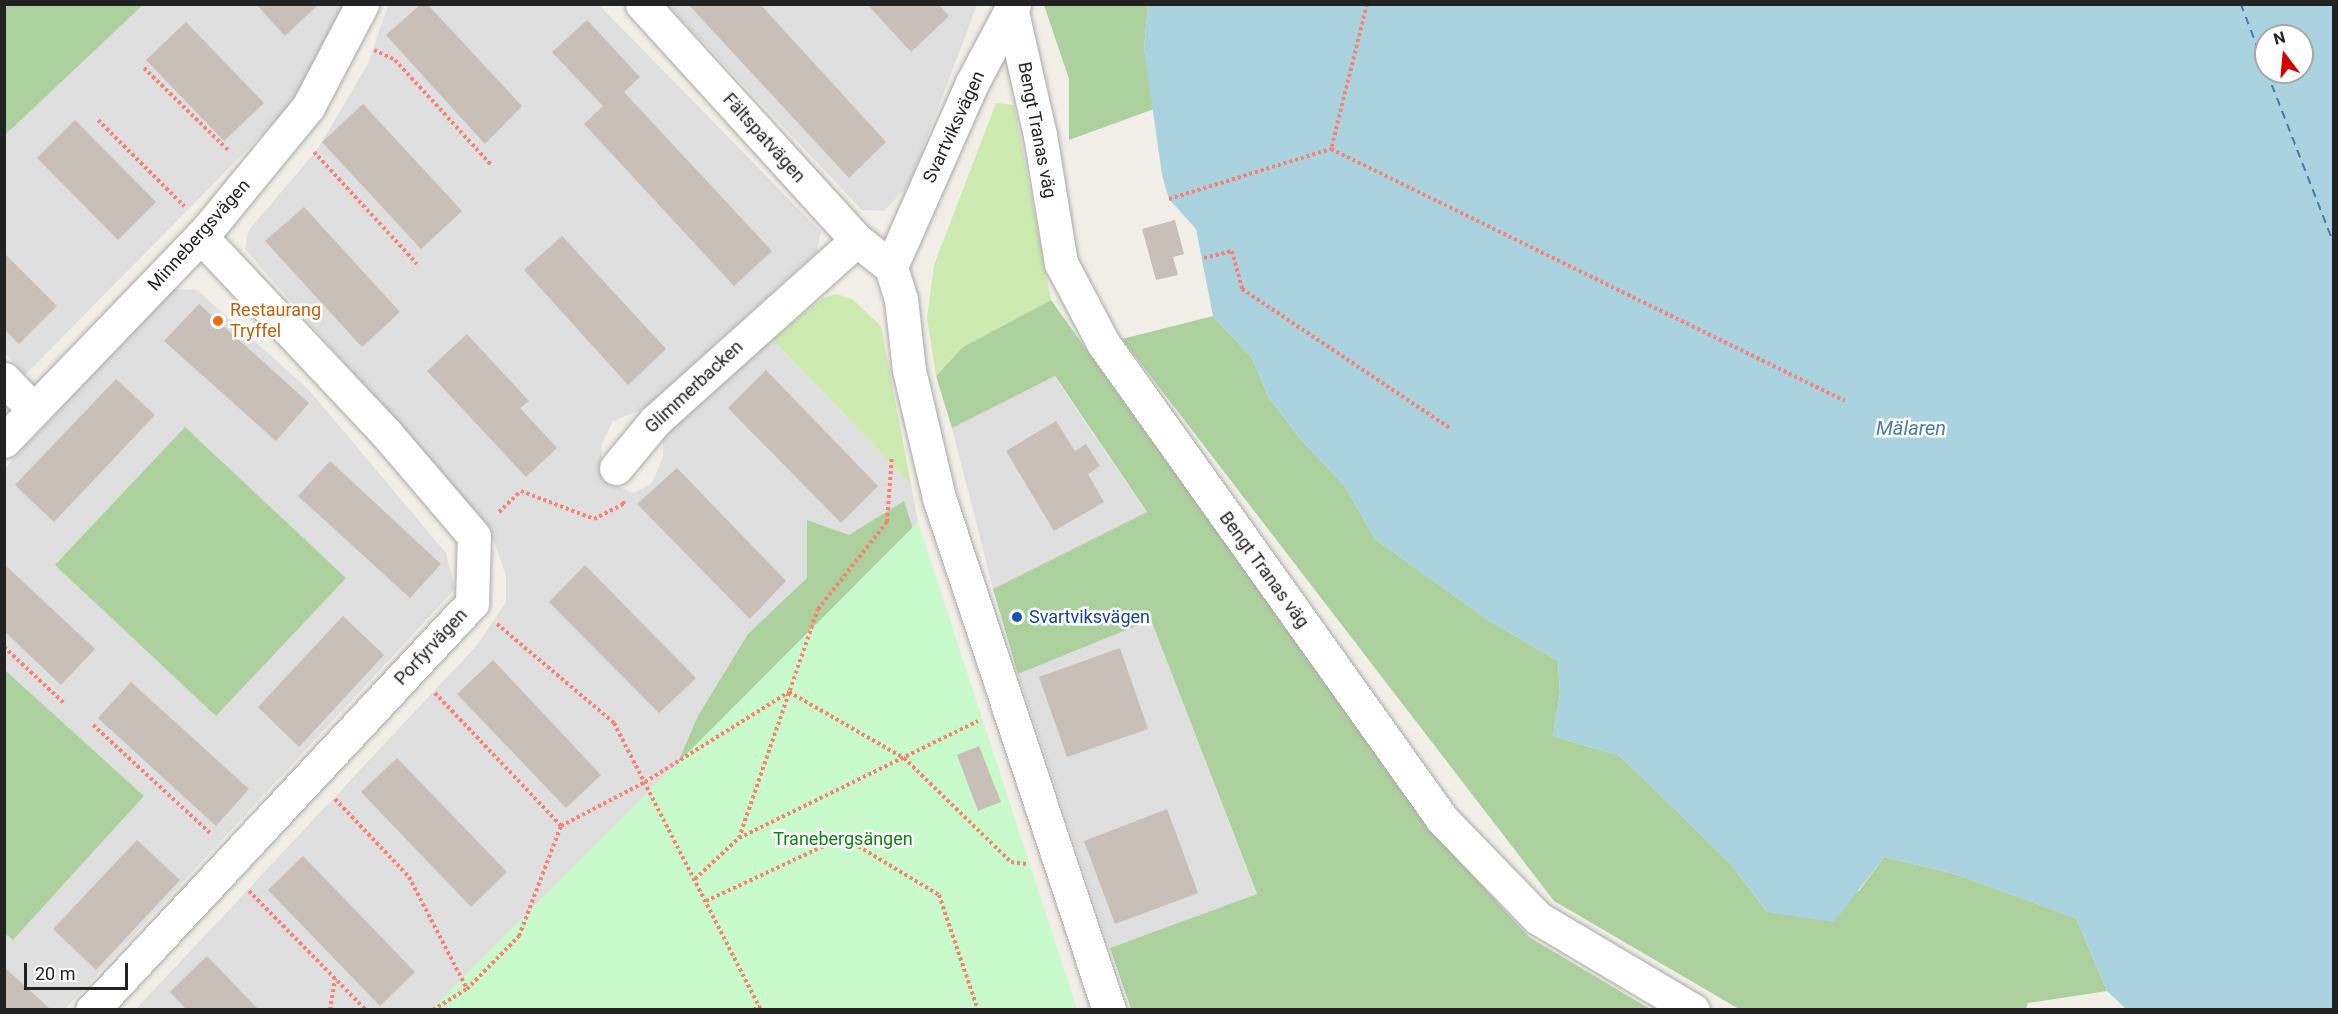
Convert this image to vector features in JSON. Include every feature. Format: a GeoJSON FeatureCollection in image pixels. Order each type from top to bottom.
{"type":"FeatureCollection","features":[{"type":"Feature","properties":{"kind":"street","name":"Minnebergsvägen"},"geometry":{"type":"LineString","coordinates":[[4,441],[204,234],[291,128],[308,107],[362,4]]}},
{"type":"Feature","properties":{"kind":"street","name":"Fältspatvägen"},"geometry":{"type":"LineString","coordinates":[[642,4],[856,240],[891,267]]}},
{"type":"Feature","properties":{"kind":"street","name":"Bengt Tranas väg"},"geometry":{"type":"LineString","coordinates":[[1013,8],[1040,135],[1061,263],[1103,343],[1442,819],[1538,918],[1693,1010]]}},
{"type":"Feature","properties":{"kind":"street","name":"Svartviksvägen"},"geometry":{"type":"LineString","coordinates":[[891,267],[972,83],[1013,8]]}},
{"type":"Feature","properties":{"kind":"street"},"geometry":{"type":"LineString","coordinates":[[204,234],[386,433],[474,536]]}},
{"type":"Feature","properties":{"kind":"street","name":"Glimmerbacken"},"geometry":{"type":"LineString","coordinates":[[616,468],[655,421],[856,240]]}},
{"type":"Feature","properties":{"kind":"street"},"geometry":{"type":"LineString","coordinates":[[891,267],[901,299],[909,370],[939,498],[1109,1010]]}},
{"type":"Feature","properties":{"kind":"street"},"geometry":{"type":"LineString","coordinates":[[4,379],[34,410]]}},
{"type":"Feature","properties":{"kind":"street","name":"Porfyrvägen"},"geometry":{"type":"LineString","coordinates":[[92,1010],[472,603],[474,536]]}},
{"type":"Feature","properties":{"kind":"path"},"geometry":{"type":"LineString","coordinates":[[1331,149],[1367,4]]}},
{"type":"Feature","properties":{"kind":"path"},"geometry":{"type":"LineString","coordinates":[[346,37],[395,60],[492,166]]}},
{"type":"Feature","properties":{"kind":"path"},"geometry":{"type":"LineString","coordinates":[[144,68],[253,174]]}},
{"type":"Feature","properties":{"kind":"path"},"geometry":{"type":"LineString","coordinates":[[98,120],[204,234]]}},
{"type":"Feature","properties":{"kind":"path"},"geometry":{"type":"LineString","coordinates":[[291,128],[417,264]]}},
{"type":"Feature","properties":{"kind":"path"},"geometry":{"type":"LineString","coordinates":[[1169,199],[1331,149],[1845,401]]}},
{"type":"Feature","properties":{"kind":"path"},"geometry":{"type":"LineString","coordinates":[[1204,258],[1232,251],[1242,290],[1451,429]]}},
{"type":"Feature","properties":{"kind":"path"},"geometry":{"type":"LineString","coordinates":[[739,838],[818,609],[887,522],[892,453]]}},
{"type":"Feature","properties":{"kind":"path"},"geometry":{"type":"LineString","coordinates":[[474,536],[521,491],[594,519],[624,504],[616,468]]}},
{"type":"Feature","properties":{"kind":"path"},"geometry":{"type":"LineString","coordinates":[[472,603],[614,723],[761,1008],[754,1010]]}},
{"type":"Feature","properties":{"kind":"path"},"geometry":{"type":"LineString","coordinates":[[4,647],[64,703]]}},
{"type":"Feature","properties":{"kind":"path"},"geometry":{"type":"LineString","coordinates":[[411,668],[561,826]]}},
{"type":"Feature","properties":{"kind":"path"},"geometry":{"type":"LineString","coordinates":[[789,692],[904,758],[1011,862],[1062,870]]}},
{"type":"Feature","properties":{"kind":"path"},"geometry":{"type":"LineString","coordinates":[[433,1010],[467,989],[519,936],[561,826],[645,782],[789,692]]}},
{"type":"Feature","properties":{"kind":"path"},"geometry":{"type":"LineString","coordinates":[[695,879],[739,838],[1008,707]]}},
{"type":"Feature","properties":{"kind":"path"},"geometry":{"type":"LineString","coordinates":[[93,725],[230,861],[366,1010]]}},
{"type":"Feature","properties":{"kind":"path"},"geometry":{"type":"LineString","coordinates":[[312,774],[409,877],[467,989]]}},
{"type":"Feature","properties":{"kind":"path"},"geometry":{"type":"LineString","coordinates":[[706,901],[843,837],[939,895],[978,1010]]}},
{"type":"Feature","properties":{"kind":"path"},"geometry":{"type":"LineString","coordinates":[[330,1010],[335,978]]}},
{"type":"Feature","properties":{"kind":"shaded area"},"geometry":{"type":"Polygon","coordinates":[[[143,5],[346,5],[295,101],[25,375],[5,353],[5,135],[143,5]]]}},
{"type":"Feature","properties":{"kind":"shaded area"},"geometry":{"type":"Polygon","coordinates":[[[388,5],[599,5],[821,232],[817,252],[644,409],[613,421],[601,446],[603,470],[614,485],[634,493],[652,483],[663,457],[663,433],[772,339],[911,484],[918,522],[432,1009],[135,1010],[478,644],[506,602],[506,576],[494,541],[467,503],[245,249],[249,230],[317,150],[368,64],[388,5]]]}},
{"type":"Feature","properties":{"kind":"shaded area"},"geometry":{"type":"Polygon","coordinates":[[[668,5],[977,5],[909,185],[884,211],[862,210],[668,5]]]}},
{"type":"Feature","properties":{"kind":"shaded area"},"geometry":{"type":"Polygon","coordinates":[[[174,289],[197,290],[308,389],[446,553],[455,589],[65,1009],[5,1009],[4,933],[13,940],[144,796],[5,670],[5,468],[174,289]]]}},
{"type":"Feature","properties":{"kind":"shaded area"},"geometry":{"type":"Polygon","coordinates":[[[1054,376],[1147,513],[993,589],[952,428],[1054,376]]]}},
{"type":"Feature","properties":{"kind":"shaded area"},"geometry":{"type":"Polygon","coordinates":[[[1151,620],[1257,895],[1110,948],[1018,674],[1151,620]]]}},
{"type":"Feature","properties":{"kind":"green space"},"geometry":{"type":"Polygon","coordinates":[[[5,4],[143,4],[143,5],[5,135],[5,4]]]}},
{"type":"Feature","properties":{"kind":"green space"},"geometry":{"type":"Polygon","coordinates":[[[1044,5],[1148,5],[1144,48],[1154,109],[1069,140],[1069,79],[1044,5]]]}},
{"type":"Feature","properties":{"kind":"green space"},"geometry":{"type":"Polygon","coordinates":[[[996,103],[1014,105],[1051,300],[963,347],[936,376],[927,318],[934,265],[996,103]]]}},
{"type":"Feature","properties":{"kind":"green space"},"geometry":{"type":"Polygon","coordinates":[[[836,294],[852,299],[881,326],[911,484],[772,339],[823,298],[836,294]]]}},
{"type":"Feature","properties":{"kind":"green space"},"geometry":{"type":"Polygon","coordinates":[[[1051,300],[1427,826],[1529,937],[1650,1009],[1131,1009],[1110,948],[1257,894],[1151,620],[1018,674],[993,589],[1147,512],[1055,376],[952,428],[936,376],[963,347],[1051,300]]]}},
{"type":"Feature","properties":{"kind":"green space"},"geometry":{"type":"Polygon","coordinates":[[[1213,316],[1252,358],[1269,398],[1302,441],[1344,485],[1375,539],[1488,620],[1558,661],[1560,694],[1553,736],[1620,756],[1729,862],[1767,912],[1859,891],[1884,857],[1955,874],[2076,918],[2107,991],[2028,1003],[2026,1009],[1739,1009],[1554,901],[1122,339],[1213,316]]]}},
{"type":"Feature","properties":{"kind":"green space"},"geometry":{"type":"Polygon","coordinates":[[[185,427],[346,578],[216,716],[55,565],[185,427]]]}},
{"type":"Feature","properties":{"kind":"green space"},"geometry":{"type":"Polygon","coordinates":[[[904,501],[1035,910],[665,792],[698,716],[748,634],[807,578],[807,520],[849,535],[904,501]]]}},
{"type":"Feature","properties":{"kind":"green space","name":"Tranebergsängen"},"geometry":{"type":"Polygon","coordinates":[[[918,522],[1077,1009],[432,1009],[918,522]]]}},
{"type":"Feature","properties":{"kind":"green space"},"geometry":{"type":"Polygon","coordinates":[[[5,670],[144,796],[13,940],[4,933],[5,670]]]}},
{"type":"Feature","properties":{"kind":"water","name":"Mälaren"},"geometry":{"type":"Polygon","coordinates":[[[1148,5],[2333,5],[2333,1009],[2126,1009],[2107,991],[2076,918],[1955,874],[1884,857],[1834,922],[1767,912],[1729,862],[1620,756],[1553,736],[1560,694],[1558,661],[1488,620],[1375,539],[1344,485],[1302,441],[1269,398],[1252,358],[1213,316],[1196,229],[1169,199],[1162,175],[1144,48],[1148,5]]]}},
{"type":"Feature","properties":{"kind":"building"},"geometry":{"type":"Polygon","coordinates":[[[256,4],[319,4],[285,36],[256,4]]]}},
{"type":"Feature","properties":{"kind":"building"},"geometry":{"type":"Polygon","coordinates":[[[421,4],[427,4],[522,106],[485,144],[386,35],[421,4]]]}},
{"type":"Feature","properties":{"kind":"building"},"geometry":{"type":"Polygon","coordinates":[[[688,4],[760,4],[886,142],[849,178],[688,4]]]}},
{"type":"Feature","properties":{"kind":"building"},"geometry":{"type":"Polygon","coordinates":[[[867,4],[938,4],[949,16],[911,52],[867,4]]]}},
{"type":"Feature","properties":{"kind":"building"},"geometry":{"type":"Polygon","coordinates":[[[587,20],[640,77],[624,92],[772,251],[734,286],[584,124],[603,106],[552,52],[587,20]]]}},
{"type":"Feature","properties":{"kind":"building"},"geometry":{"type":"Polygon","coordinates":[[[186,22],[264,103],[224,141],[146,60],[186,22]]]}},
{"type":"Feature","properties":{"kind":"building"},"geometry":{"type":"Polygon","coordinates":[[[363,104],[462,211],[421,249],[322,142],[363,104]]]}},
{"type":"Feature","properties":{"kind":"building"},"geometry":{"type":"Polygon","coordinates":[[[75,120],[156,202],[118,240],[37,158],[75,120]]]}},
{"type":"Feature","properties":{"kind":"building"},"geometry":{"type":"Polygon","coordinates":[[[304,207],[400,312],[362,347],[265,241],[304,207]]]}},
{"type":"Feature","properties":{"kind":"building"},"geometry":{"type":"Polygon","coordinates":[[[1175,220],[1184,254],[1173,257],[1178,275],[1156,280],[1142,229],[1175,220]]]}},
{"type":"Feature","properties":{"kind":"building"},"geometry":{"type":"Polygon","coordinates":[[[562,236],[666,349],[628,385],[524,270],[562,236]]]}},
{"type":"Feature","properties":{"kind":"building"},"geometry":{"type":"Polygon","coordinates":[[[4,253],[57,306],[19,344],[4,329],[4,253]]]}},
{"type":"Feature","properties":{"kind":"building"},"geometry":{"type":"Polygon","coordinates":[[[199,304],[309,403],[276,441],[164,341],[199,304]]]}},
{"type":"Feature","properties":{"kind":"building"},"geometry":{"type":"Polygon","coordinates":[[[467,334],[529,401],[520,408],[557,448],[526,477],[427,371],[467,334]]]}},
{"type":"Feature","properties":{"kind":"building"},"geometry":{"type":"Polygon","coordinates":[[[766,370],[878,486],[841,523],[728,408],[766,370]]]}},
{"type":"Feature","properties":{"kind":"building"},"geometry":{"type":"Polygon","coordinates":[[[116,379],[155,415],[54,522],[15,485],[116,379]]]}},
{"type":"Feature","properties":{"kind":"building"},"geometry":{"type":"Polygon","coordinates":[[[1056,421],[1075,451],[1086,444],[1100,466],[1088,474],[1104,502],[1054,531],[1006,451],[1056,421]]]}},
{"type":"Feature","properties":{"kind":"building"},"geometry":{"type":"Polygon","coordinates":[[[330,461],[441,564],[410,598],[298,496],[330,461]]]}},
{"type":"Feature","properties":{"kind":"building"},"geometry":{"type":"Polygon","coordinates":[[[677,468],[786,581],[750,619],[637,504],[677,468]]]}},
{"type":"Feature","properties":{"kind":"building"},"geometry":{"type":"Polygon","coordinates":[[[4,564],[95,649],[61,685],[4,631],[4,564]]]}},
{"type":"Feature","properties":{"kind":"building"},"geometry":{"type":"Polygon","coordinates":[[[585,565],[696,678],[659,713],[549,602],[585,565]]]}},
{"type":"Feature","properties":{"kind":"building"},"geometry":{"type":"Polygon","coordinates":[[[343,616],[384,655],[299,747],[258,707],[343,616]]]}},
{"type":"Feature","properties":{"kind":"building"},"geometry":{"type":"Polygon","coordinates":[[[1120,648],[1148,729],[1067,757],[1039,677],[1120,648]]]}},
{"type":"Feature","properties":{"kind":"building"},"geometry":{"type":"Polygon","coordinates":[[[493,660],[601,775],[566,808],[457,694],[493,660]]]}},
{"type":"Feature","properties":{"kind":"building"},"geometry":{"type":"Polygon","coordinates":[[[131,682],[249,789],[216,826],[98,718],[131,682]]]}},
{"type":"Feature","properties":{"kind":"building"},"geometry":{"type":"Polygon","coordinates":[[[979,746],[1001,802],[978,811],[957,755],[979,746]]]}},
{"type":"Feature","properties":{"kind":"building"},"geometry":{"type":"Polygon","coordinates":[[[397,758],[507,872],[471,907],[361,792],[397,758]]]}},
{"type":"Feature","properties":{"kind":"building"},"geometry":{"type":"Polygon","coordinates":[[[1167,809],[1198,893],[1115,924],[1084,841],[1167,809]]]}},
{"type":"Feature","properties":{"kind":"building"},"geometry":{"type":"Polygon","coordinates":[[[137,840],[180,880],[96,970],[53,929],[137,840]]]}},
{"type":"Feature","properties":{"kind":"building"},"geometry":{"type":"Polygon","coordinates":[[[303,856],[415,972],[380,1006],[268,890],[303,856]]]}},
{"type":"Feature","properties":{"kind":"building"},"geometry":{"type":"Polygon","coordinates":[[[207,956],[259,1010],[187,1010],[170,992],[207,956]]]}},
{"type":"Feature","properties":{"kind":"building"},"geometry":{"type":"Polygon","coordinates":[[[4,967],[49,1008],[48,1010],[4,1010],[4,967]]]}},
{"type":"Feature","properties":{"kind":"ferry route"},"geometry":{"type":"LineString","coordinates":[[2241,4],[2254,38]]}},
{"type":"Feature","properties":{"kind":"ferry route"},"geometry":{"type":"LineString","coordinates":[[2272,84],[2334,244]]}},
{"type":"Feature","properties":{"kind":"place","name":"Restaurang Tryffel"},"geometry":{"type":"Point","coordinates":[218,321]}},
{"type":"Feature","properties":{"kind":"place","name":"Svartviksvägen"},"geometry":{"type":"Point","coordinates":[1017,617]}}]}
